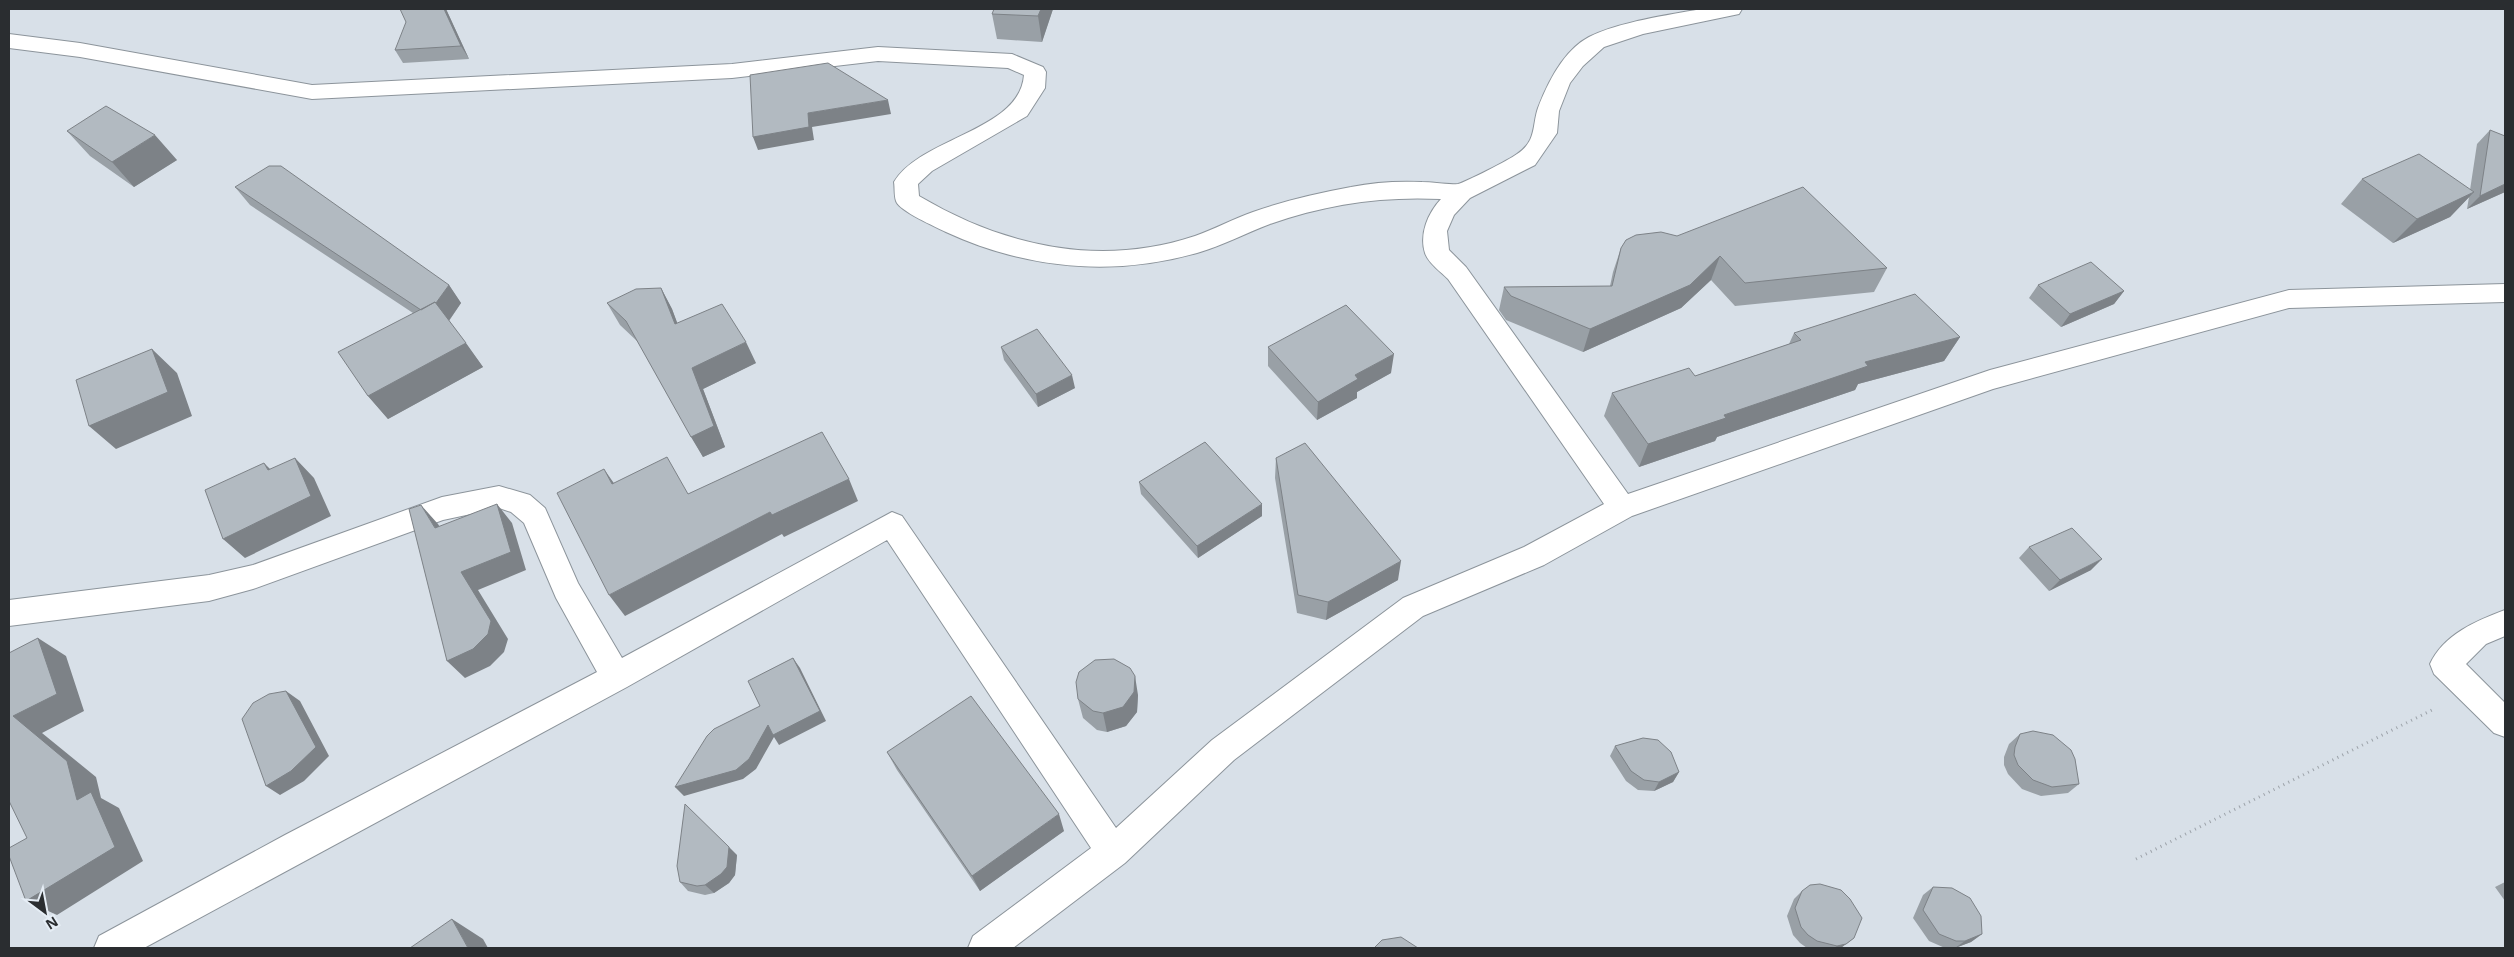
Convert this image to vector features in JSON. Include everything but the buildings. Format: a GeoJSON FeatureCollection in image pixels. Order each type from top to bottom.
{"type":"FeatureCollection","features":[{"type":"Feature","properties":{"kind":"street"},"geometry":{"type":"LineString","coordinates":[[1622,508],[1457,273],[1437,253],[1435,231],[1444,211],[1462,192],[1527,159],[1546,133],[1548,111],[1560,81],[1575,62],[1596,42],[1639,28],[1732,9]]}},
{"type":"Feature","properties":{"kind":"street"},"geometry":{"type":"LineString","coordinates":[[9,41],[80,50],[312,92],[732,71],[878,54],[1012,60],[1034,72],[1034,88],[1019,110],[987,131],[924,166],[906,182],[907,200],[924,211],[970,233],[1015,250],[1082,261],[1144,257],[1196,245],[1263,218],[1351,194],[1406,189],[1462,192]]}},
{"type":"Feature","properties":{"kind":"street"},"geometry":{"type":"LineString","coordinates":[[984,948],[1113,852],[1223,750],[1413,607],[1534,556],[1622,508],[1990,380],[2289,299],[2505,293]]}},
{"type":"Feature","properties":{"kind":"street"},"geometry":{"type":"LineString","coordinates":[[9,613],[209,588],[253,577],[442,509],[499,497],[520,503],[535,516],[566,589],[616,677]]}},
{"type":"Feature","properties":{"kind":"street"},"geometry":{"type":"LineString","coordinates":[[111,948],[297,846],[616,677],[892,524],[1113,852]]}},
{"type":"Feature","properties":{"kind":"street"},"geometry":{"type":"LineString","coordinates":[[2505,623],[2476,635],[2445,664],[2505,723]]}},
{"type":"Feature","properties":{"kind":"path"},"geometry":{"type":"LineString","coordinates":[[2136,859],[2470,690]]}}]}
